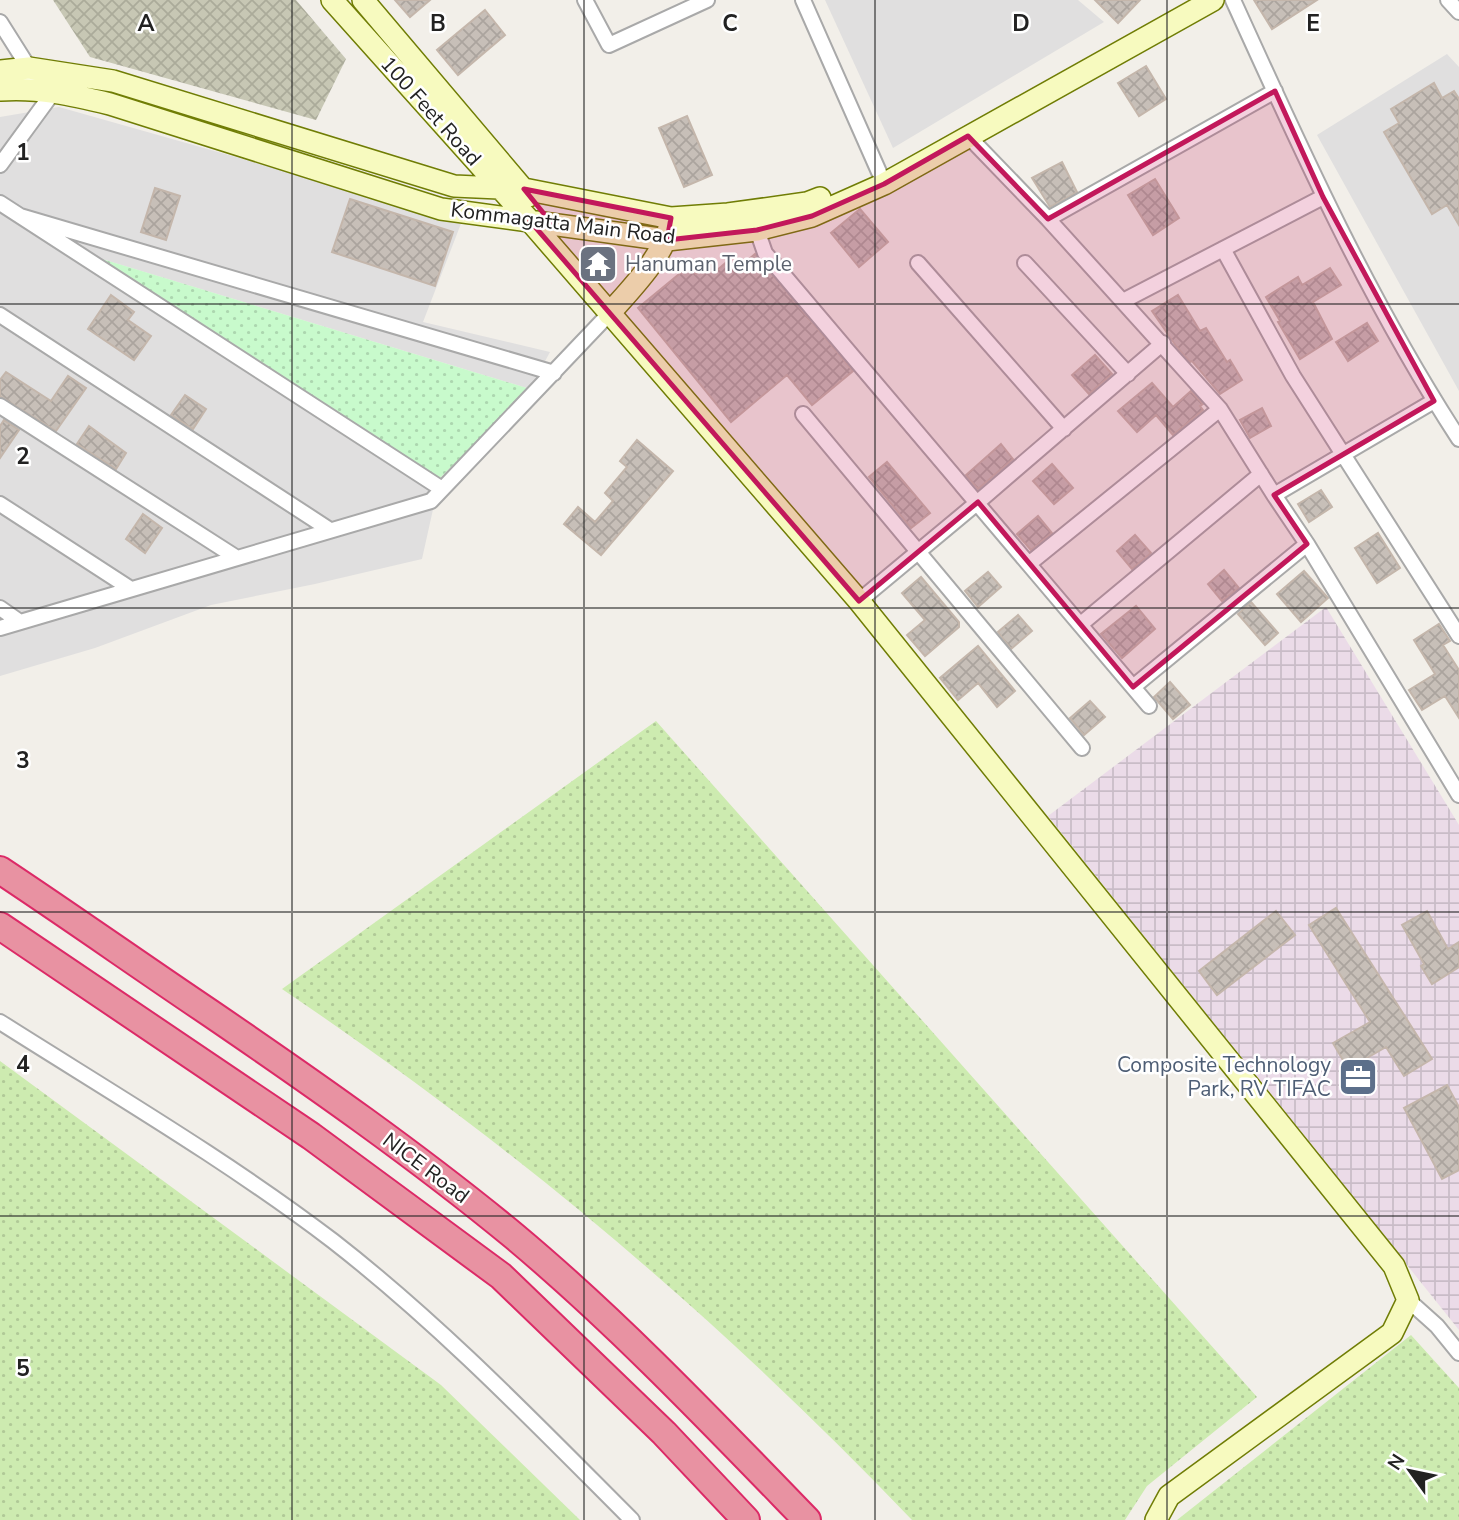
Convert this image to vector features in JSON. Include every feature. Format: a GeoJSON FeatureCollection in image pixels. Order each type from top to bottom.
{"type":"FeatureCollection","features":[{"type":"Feature","properties":{"kind":"highway","name":"NICE Road"},"geometry":{"type":"LineString","coordinates":[[0,870],[333,1099],[416,1159],[513,1236],[595,1307],[807,1520]]}},
{"type":"Feature","properties":{"kind":"highway","name":"NICE Road"},"geometry":{"type":"LineString","coordinates":[[0,926],[311,1136],[500,1276],[664,1433],[746,1520]]}},
{"type":"Feature","properties":{"kind":"main road","name":"100 Feet Road"},"geometry":{"type":"LineString","coordinates":[[332,0],[530,221],[859,601],[1394,1266],[1408,1300]]}},
{"type":"Feature","properties":{"kind":"main road","name":"100 Feet Road"},"geometry":{"type":"LineString","coordinates":[[363,0],[553,225]]}},
{"type":"Feature","properties":{"kind":"main road","name":"Kommagatta Main Road"},"geometry":{"type":"LineString","coordinates":[[0,90],[29,79],[65,72],[113,80],[454,186],[524,190],[671,218],[728,214],[807,203],[879,172],[1184,0]]}},
{"type":"Feature","properties":{"kind":"main road","name":"Kommagatta Main Road"},"geometry":{"type":"LineString","coordinates":[[0,71],[29,79],[55,91],[110,104],[441,209],[667,240],[757,230],[812,216],[884,184],[1213,0]]}},
{"type":"Feature","properties":{"kind":"main road"},"geometry":{"type":"LineString","coordinates":[[609,314],[667,240],[671,218]]}},
{"type":"Feature","properties":{"kind":"main road"},"geometry":{"type":"LineString","coordinates":[[1156,1520],[1169,1496],[1392,1333],[1408,1300]]}},
{"type":"Feature","properties":{"kind":"street"},"geometry":{"type":"LineString","coordinates":[[585,0],[609,45],[707,0]]}},
{"type":"Feature","properties":{"kind":"street"},"geometry":{"type":"LineString","coordinates":[[803,0],[879,172]]}},
{"type":"Feature","properties":{"kind":"street"},"geometry":{"type":"LineString","coordinates":[[1233,0],[1323,197],[1434,401],[1459,439]]}},
{"type":"Feature","properties":{"kind":"street"},"geometry":{"type":"LineString","coordinates":[[1448,0],[1459,12]]}},
{"type":"Feature","properties":{"kind":"street"},"geometry":{"type":"LineString","coordinates":[[0,22],[29,79]]}},
{"type":"Feature","properties":{"kind":"street"},"geometry":{"type":"LineString","coordinates":[[0,165],[55,91],[65,72]]}},
{"type":"Feature","properties":{"kind":"street"},"geometry":{"type":"LineString","coordinates":[[1048,219],[1275,91]]}},
{"type":"Feature","properties":{"kind":"street"},"geometry":{"type":"LineString","coordinates":[[968,136],[1163,343],[1220,409],[1307,544],[1459,795]]}},
{"type":"Feature","properties":{"kind":"street"},"geometry":{"type":"LineString","coordinates":[[1123,300],[1323,197]]}},
{"type":"Feature","properties":{"kind":"street"},"geometry":{"type":"LineString","coordinates":[[0,203],[442,489]]}},
{"type":"Feature","properties":{"kind":"street"},"geometry":{"type":"LineString","coordinates":[[20,216],[554,373]]}},
{"type":"Feature","properties":{"kind":"street"},"geometry":{"type":"LineString","coordinates":[[757,230],[765,253],[1149,706]]}},
{"type":"Feature","properties":{"kind":"street"},"geometry":{"type":"LineString","coordinates":[[1223,249],[1293,376],[1459,636]]}},
{"type":"Feature","properties":{"kind":"street"},"geometry":{"type":"LineString","coordinates":[[918,263],[1064,429]]}},
{"type":"Feature","properties":{"kind":"street"},"geometry":{"type":"LineString","coordinates":[[1025,263],[1128,374]]}},
{"type":"Feature","properties":{"kind":"street"},"geometry":{"type":"LineString","coordinates":[[0,628],[431,501],[609,314]]}},
{"type":"Feature","properties":{"kind":"street"},"geometry":{"type":"LineString","coordinates":[[0,315],[330,530]]}},
{"type":"Feature","properties":{"kind":"street"},"geometry":{"type":"LineString","coordinates":[[859,601],[1163,343]]}},
{"type":"Feature","properties":{"kind":"street"},"geometry":{"type":"LineString","coordinates":[[1275,495],[1434,401]]}},
{"type":"Feature","properties":{"kind":"street"},"geometry":{"type":"LineString","coordinates":[[0,406],[237,558]]}},
{"type":"Feature","properties":{"kind":"street"},"geometry":{"type":"LineString","coordinates":[[1030,563],[1220,409]]}},
{"type":"Feature","properties":{"kind":"street"},"geometry":{"type":"LineString","coordinates":[[803,414],[1082,748]]}},
{"type":"Feature","properties":{"kind":"street"},"geometry":{"type":"LineString","coordinates":[[1081,624],[1261,474]]}},
{"type":"Feature","properties":{"kind":"street"},"geometry":{"type":"LineString","coordinates":[[0,504],[131,589]]}},
{"type":"Feature","properties":{"kind":"street"},"geometry":{"type":"LineString","coordinates":[[1133,687],[1307,544]]}},
{"type":"Feature","properties":{"kind":"street"},"geometry":{"type":"LineString","coordinates":[[0,608],[20,622]]}},
{"type":"Feature","properties":{"kind":"street"},"geometry":{"type":"LineString","coordinates":[[0,1022],[211,1156],[333,1241],[442,1333],[632,1520]]}},
{"type":"Feature","properties":{"kind":"street"},"geometry":{"type":"LineString","coordinates":[[1408,1300],[1437,1326],[1459,1353]]}},
{"type":"Feature","properties":{"kind":"highlighted area"},"geometry":{"type":"Polygon","coordinates":[[[1275,91],[1323,197],[1434,401],[1274,495],[1307,544],[1133,687],[978,502],[859,601],[530,221],[553,225],[524,189],[671,218],[667,240],[757,230],[812,216],[884,184],[968,136],[1048,219],[1275,91]]]}},
{"type":"Feature","properties":{"kind":"shaded area"},"geometry":{"type":"Polygon","coordinates":[[[53,0],[296,0],[346,59],[316,120],[90,57],[53,0]]]}},
{"type":"Feature","properties":{"kind":"shaded area"},"geometry":{"type":"Polygon","coordinates":[[[825,0],[1078,0],[1104,22],[893,148],[825,0]]]}},
{"type":"Feature","properties":{"kind":"shaded area"},"geometry":{"type":"Polygon","coordinates":[[[1447,54],[1459,67],[1459,391],[1317,135],[1447,54]]]}},
{"type":"Feature","properties":{"kind":"shaded area"},"geometry":{"type":"Polygon","coordinates":[[[59,107],[462,221],[423,322],[550,352],[530,389],[105,260],[440,478],[422,559],[211,605],[95,648],[0,676],[0,117],[59,107]]]}},
{"type":"Feature","properties":{"kind":"shaded area","name":"Composite Technology Park, RV TIFAC"},"geometry":{"type":"Polygon","coordinates":[[[1326,607],[1459,825],[1459,1330],[1048,816],[1326,607]]]}},
{"type":"Feature","properties":{"kind":"green space"},"geometry":{"type":"Polygon","coordinates":[[[102,259],[530,389],[440,478],[102,259]]]}},
{"type":"Feature","properties":{"kind":"green space"},"geometry":{"type":"Polygon","coordinates":[[[656,721],[1257,1397],[1147,1486],[1125,1520],[912,1520],[764,1373],[612,1237],[533,1172],[451,1110],[282,989],[656,721]]]}},
{"type":"Feature","properties":{"kind":"green space"},"geometry":{"type":"Polygon","coordinates":[[[0,1061],[441,1385],[580,1520],[0,1520],[0,1061]]]}},
{"type":"Feature","properties":{"kind":"green space"},"geometry":{"type":"Polygon","coordinates":[[[1411,1335],[1459,1388],[1459,1520],[1177,1520],[1411,1335]]]}},
{"type":"Feature","properties":{"kind":"building"},"geometry":{"type":"Polygon","coordinates":[[[395,0],[430,0],[410,17],[395,0]]]}},
{"type":"Feature","properties":{"kind":"building"},"geometry":{"type":"Polygon","coordinates":[[[1095,0],[1140,0],[1118,23],[1095,0]]]}},
{"type":"Feature","properties":{"kind":"building"},"geometry":{"type":"Polygon","coordinates":[[[1254,0],[1317,0],[1272,29],[1254,0]]]}},
{"type":"Feature","properties":{"kind":"building"},"geometry":{"type":"Polygon","coordinates":[[[485,10],[505,35],[458,75],[437,50],[485,10]]]}},
{"type":"Feature","properties":{"kind":"building"},"geometry":{"type":"Polygon","coordinates":[[[1146,66],[1166,99],[1139,116],[1118,83],[1146,66]]]}},
{"type":"Feature","properties":{"kind":"building"},"geometry":{"type":"Polygon","coordinates":[[[1434,83],[1442,98],[1454,91],[1459,99],[1459,225],[1447,205],[1432,214],[1384,132],[1399,123],[1391,109],[1434,83]]]}},
{"type":"Feature","properties":{"kind":"building"},"geometry":{"type":"Polygon","coordinates":[[[687,116],[712,175],[684,187],[659,128],[687,116]]]}},
{"type":"Feature","properties":{"kind":"building"},"geometry":{"type":"Polygon","coordinates":[[[1062,162],[1077,192],[1050,207],[1032,178],[1062,162]]]}},
{"type":"Feature","properties":{"kind":"building"},"geometry":{"type":"Polygon","coordinates":[[[1155,179],[1179,218],[1153,235],[1128,195],[1155,179]]]}},
{"type":"Feature","properties":{"kind":"building"},"geometry":{"type":"Polygon","coordinates":[[[155,188],[180,196],[166,240],[141,232],[155,188]]]}},
{"type":"Feature","properties":{"kind":"building"},"geometry":{"type":"Polygon","coordinates":[[[350,199],[453,232],[435,286],[332,252],[350,199]]]}},
{"type":"Feature","properties":{"kind":"building"},"geometry":{"type":"Polygon","coordinates":[[[860,209],[888,242],[859,267],[831,233],[860,209]]]}},
{"type":"Feature","properties":{"kind":"building"},"geometry":{"type":"Polygon","coordinates":[[[755,254],[853,371],[812,405],[787,375],[731,422],[638,308],[689,266],[696,274],[709,263],[716,271],[729,260],[737,269],[755,254]]]}},
{"type":"Feature","properties":{"kind":"building"},"geometry":{"type":"Polygon","coordinates":[[[1330,268],[1341,285],[1313,302],[1332,339],[1300,359],[1266,297],[1298,277],[1302,285],[1330,268]]]}},
{"type":"Feature","properties":{"kind":"building"},"geometry":{"type":"Polygon","coordinates":[[[111,295],[134,312],[128,320],[151,336],[134,360],[88,329],[111,295]]]}},
{"type":"Feature","properties":{"kind":"building"},"geometry":{"type":"Polygon","coordinates":[[[1178,295],[1200,331],[1206,328],[1242,380],[1220,394],[1176,346],[1152,311],[1178,295]]]}},
{"type":"Feature","properties":{"kind":"building"},"geometry":{"type":"Polygon","coordinates":[[[1367,323],[1378,341],[1348,361],[1336,342],[1367,323]]]}},
{"type":"Feature","properties":{"kind":"building"},"geometry":{"type":"Polygon","coordinates":[[[1095,355],[1112,374],[1089,394],[1072,375],[1095,355]]]}},
{"type":"Feature","properties":{"kind":"building"},"geometry":{"type":"Polygon","coordinates":[[[6,372],[51,401],[68,376],[86,388],[56,431],[0,396],[0,380],[6,372]]]}},
{"type":"Feature","properties":{"kind":"building"},"geometry":{"type":"Polygon","coordinates":[[[1152,383],[1173,407],[1191,391],[1203,404],[1200,406],[1203,410],[1173,435],[1156,415],[1137,432],[1118,411],[1152,383]]]}},
{"type":"Feature","properties":{"kind":"building"},"geometry":{"type":"Polygon","coordinates":[[[185,395],[206,409],[193,429],[171,415],[185,395]]]}},
{"type":"Feature","properties":{"kind":"building"},"geometry":{"type":"Polygon","coordinates":[[[1262,408],[1271,426],[1250,438],[1240,420],[1262,408]]]}},
{"type":"Feature","properties":{"kind":"building"},"geometry":{"type":"Polygon","coordinates":[[[4,420],[19,430],[0,458],[0,426],[4,420]]]}},
{"type":"Feature","properties":{"kind":"building"},"geometry":{"type":"Polygon","coordinates":[[[89,426],[126,453],[116,469],[77,444],[89,426]]]}},
{"type":"Feature","properties":{"kind":"building"},"geometry":{"type":"Polygon","coordinates":[[[637,440],[673,471],[601,555],[564,524],[578,507],[595,522],[613,501],[605,493],[627,467],[620,461],[637,440]]]}},
{"type":"Feature","properties":{"kind":"building"},"geometry":{"type":"Polygon","coordinates":[[[1001,444],[1013,459],[978,489],[966,475],[1001,444]]]}},
{"type":"Feature","properties":{"kind":"building"},"geometry":{"type":"Polygon","coordinates":[[[887,462],[930,513],[911,528],[869,477],[887,462]]]}},
{"type":"Feature","properties":{"kind":"building"},"geometry":{"type":"Polygon","coordinates":[[[1052,464],[1073,488],[1054,504],[1033,481],[1052,464]]]}},
{"type":"Feature","properties":{"kind":"building"},"geometry":{"type":"Polygon","coordinates":[[[1321,490],[1332,507],[1309,522],[1298,504],[1321,490]]]}},
{"type":"Feature","properties":{"kind":"building"},"geometry":{"type":"Polygon","coordinates":[[[143,514],[162,528],[145,553],[126,539],[143,514]]]}},
{"type":"Feature","properties":{"kind":"building"},"geometry":{"type":"Polygon","coordinates":[[[1038,516],[1052,533],[1031,550],[1017,534],[1038,516]]]}},
{"type":"Feature","properties":{"kind":"building"},"geometry":{"type":"Polygon","coordinates":[[[1378,533],[1400,568],[1377,583],[1355,548],[1378,533]]]}},
{"type":"Feature","properties":{"kind":"building"},"geometry":{"type":"Polygon","coordinates":[[[1135,535],[1151,553],[1132,569],[1117,551],[1135,535]]]}},
{"type":"Feature","properties":{"kind":"building"},"geometry":{"type":"Polygon","coordinates":[[[1224,570],[1239,588],[1222,601],[1208,584],[1224,570]]]}},
{"type":"Feature","properties":{"kind":"building"},"geometry":{"type":"Polygon","coordinates":[[[1304,571],[1328,598],[1301,622],[1277,594],[1304,571]]]}},
{"type":"Feature","properties":{"kind":"building"},"geometry":{"type":"Polygon","coordinates":[[[988,572],[1001,587],[978,607],[965,591],[988,572]]]}},
{"type":"Feature","properties":{"kind":"building"},"geometry":{"type":"Polygon","coordinates":[[[921,577],[959,622],[959,627],[925,656],[907,635],[925,620],[902,593],[921,577]]]}},
{"type":"Feature","properties":{"kind":"building"},"geometry":{"type":"Polygon","coordinates":[[[1251,602],[1278,633],[1265,645],[1238,614],[1251,602]]]}},
{"type":"Feature","properties":{"kind":"building"},"geometry":{"type":"Polygon","coordinates":[[[1136,606],[1155,629],[1122,658],[1101,634],[1136,606]]]}},
{"type":"Feature","properties":{"kind":"building"},"geometry":{"type":"Polygon","coordinates":[[[1018,615],[1032,631],[1011,649],[998,632],[1018,615]]]}},
{"type":"Feature","properties":{"kind":"building"},"geometry":{"type":"Polygon","coordinates":[[[1439,624],[1450,641],[1443,645],[1459,670],[1459,718],[1445,696],[1422,710],[1409,690],[1435,674],[1414,640],[1439,624]]]}},
{"type":"Feature","properties":{"kind":"building"},"geometry":{"type":"Polygon","coordinates":[[[978,646],[1015,691],[997,707],[978,683],[958,700],[940,678],[978,646]]]}},
{"type":"Feature","properties":{"kind":"building"},"geometry":{"type":"Polygon","coordinates":[[[1170,682],[1190,705],[1173,719],[1154,697],[1170,682]]]}},
{"type":"Feature","properties":{"kind":"building"},"geometry":{"type":"Polygon","coordinates":[[[1090,701],[1105,717],[1084,735],[1070,718],[1090,701]]]}},
{"type":"Feature","properties":{"kind":"building"},"geometry":{"type":"Polygon","coordinates":[[[1336,908],[1432,1059],[1404,1076],[1386,1047],[1348,1069],[1333,1043],[1370,1022],[1309,925],[1336,908]]]}},
{"type":"Feature","properties":{"kind":"building"},"geometry":{"type":"Polygon","coordinates":[[[1276,911],[1295,935],[1217,995],[1199,971],[1276,911]]]}},
{"type":"Feature","properties":{"kind":"building"},"geometry":{"type":"Polygon","coordinates":[[[1427,911],[1448,949],[1459,942],[1459,967],[1432,984],[1402,925],[1427,911]]]}},
{"type":"Feature","properties":{"kind":"building"},"geometry":{"type":"Polygon","coordinates":[[[1447,1085],[1459,1107],[1459,1170],[1442,1179],[1404,1108],[1447,1085]]]}},
{"type":"Feature","properties":{"kind":"place","name":"Hanuman Temple"},"geometry":{"type":"Point","coordinates":[598,264]}},
{"type":"Feature","properties":{"kind":"place","name":"Composite Technology Park, RV TIFAC"},"geometry":{"type":"Point","coordinates":[1358,1077]}}]}
